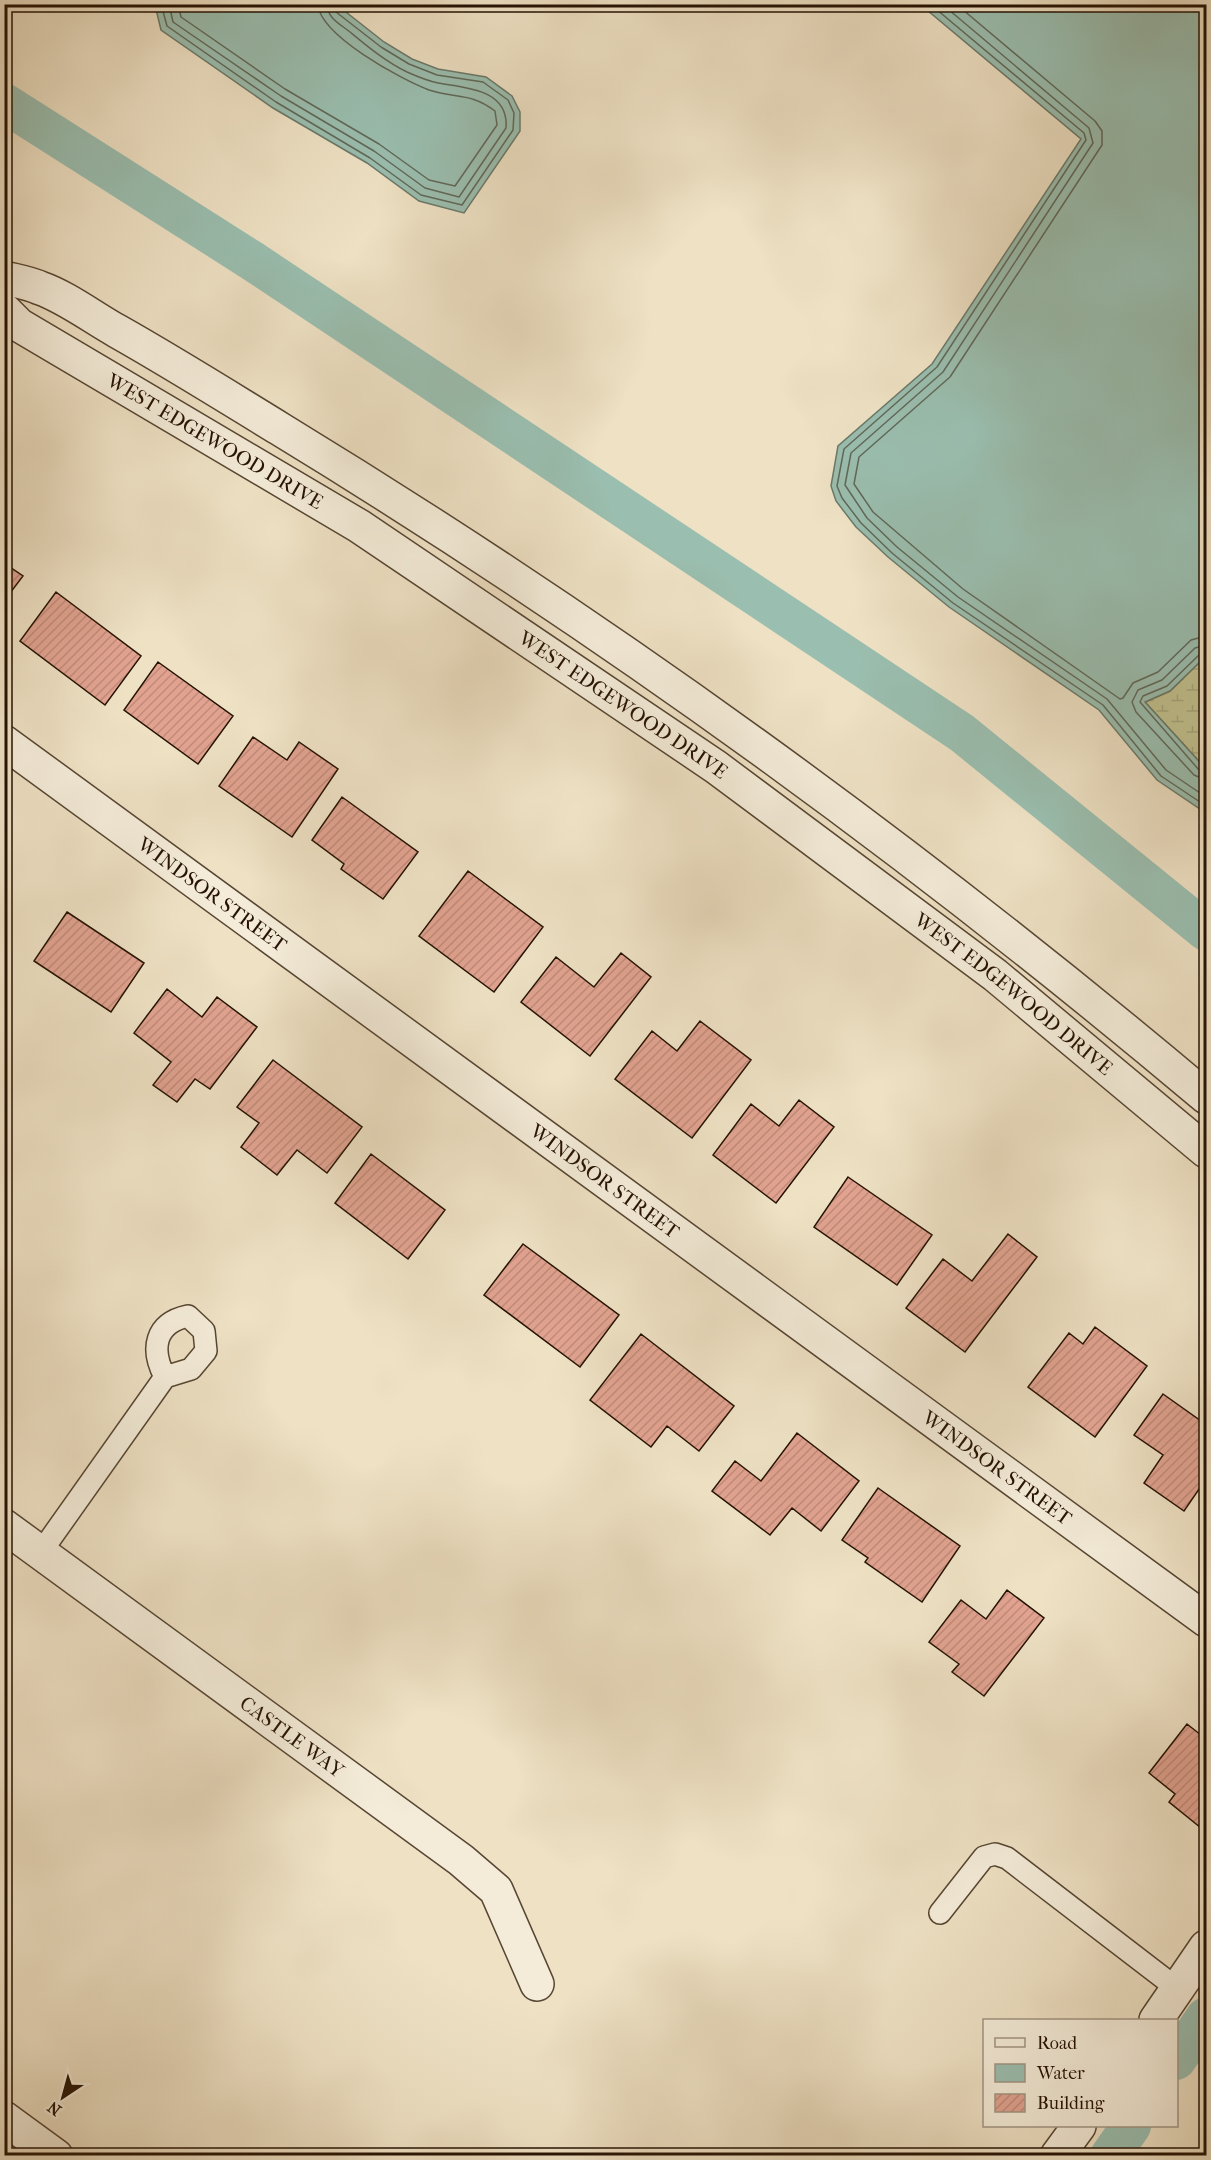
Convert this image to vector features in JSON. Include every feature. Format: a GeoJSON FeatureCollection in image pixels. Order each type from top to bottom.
{"type":"FeatureCollection","features":[{"type":"Feature","properties":{"kind":"street","name":"WEST EDGEWOOD DRIVE"},"geometry":{"type":"LineString","coordinates":[[4,278],[42,288],[143,346],[339,465],[555,606],[750,742],[926,870],[1108,1014],[1206,1097]]}},
{"type":"Feature","properties":{"kind":"street","name":"WEST EDGEWOOD DRIVE"},"geometry":{"type":"LineString","coordinates":[[4,310],[19,325],[359,526],[716,766],[995,975],[1206,1151]]}},
{"type":"Feature","properties":{"kind":"street","name":"WINDSOR STREET"},"geometry":{"type":"LineString","coordinates":[[4,742],[1206,1620]]}},
{"type":"Feature","properties":{"kind":"street","name":"CASTLE WAY"},"geometry":{"type":"LineString","coordinates":[[4,1526],[452,1853],[496,1890],[537,1984]]}},
{"type":"Feature","properties":{"kind":"street"},"geometry":{"type":"LineString","coordinates":[[1157,2019],[1179,1990],[1206,1947]]}},
{"type":"Feature","properties":{"kind":"street"},"geometry":{"type":"LineString","coordinates":[[4,2118],[56,2156]]}},
{"type":"Feature","properties":{"kind":"street"},"geometry":{"type":"LineString","coordinates":[[1057,2156],[1078,2127]]}},
{"type":"Feature","properties":{"kind":"lane"},"geometry":{"type":"LineString","coordinates":[[41,1552],[165,1377]]}},
{"type":"Feature","properties":{"kind":"lane"},"geometry":{"type":"LineString","coordinates":[[940,1913],[984,1857],[994,1854],[1007,1858],[1179,1990]]}},
{"type":"Feature","properties":{"kind":"green space"},"geometry":{"type":"Polygon","coordinates":[[[1206,656],[1206,769],[1145,702],[1170,691],[1206,656]]]}},
{"type":"Feature","properties":{"kind":"water"},"geometry":{"type":"Polygon","coordinates":[[[155,5],[337,5],[384,42],[412,59],[438,69],[486,77],[512,96],[520,112],[520,131],[464,213],[419,201],[367,163],[273,108],[161,30],[155,5]]]}},
{"type":"Feature","properties":{"kind":"water"},"geometry":{"type":"Polygon","coordinates":[[[921,5],[1206,5],[1206,656],[1170,691],[1145,702],[1206,769],[1206,813],[1157,780],[1099,710],[949,607],[888,557],[856,527],[836,501],[831,486],[838,446],[932,364],[1081,139],[921,5]]]}},
{"type":"Feature","properties":{"kind":"building"},"geometry":{"type":"Polygon","coordinates":[[[4,563],[23,576],[4,601],[4,563]]]}},
{"type":"Feature","properties":{"kind":"building"},"geometry":{"type":"Polygon","coordinates":[[[56,592],[141,656],[105,705],[20,641],[56,592]]]}},
{"type":"Feature","properties":{"kind":"building"},"geometry":{"type":"Polygon","coordinates":[[[158,662],[233,716],[198,764],[124,710],[158,662]]]}},
{"type":"Feature","properties":{"kind":"building"},"geometry":{"type":"Polygon","coordinates":[[[253,737],[287,760],[299,742],[338,769],[292,837],[219,786],[253,737]]]}},
{"type":"Feature","properties":{"kind":"building"},"geometry":{"type":"Polygon","coordinates":[[[342,797],[418,852],[383,899],[341,869],[344,864],[312,840],[342,797]]]}},
{"type":"Feature","properties":{"kind":"building"},"geometry":{"type":"Polygon","coordinates":[[[468,871],[543,927],[494,992],[419,936],[468,871]]]}},
{"type":"Feature","properties":{"kind":"building"},"geometry":{"type":"Polygon","coordinates":[[[67,912],[144,963],[111,1012],[34,961],[67,912]]]}},
{"type":"Feature","properties":{"kind":"building"},"geometry":{"type":"Polygon","coordinates":[[[621,953],[651,977],[590,1056],[521,1002],[556,957],[594,987],[621,953]]]}},
{"type":"Feature","properties":{"kind":"building"},"geometry":{"type":"Polygon","coordinates":[[[167,989],[202,1017],[217,997],[257,1027],[210,1089],[195,1079],[177,1102],[153,1085],[171,1062],[134,1033],[167,989]]]}},
{"type":"Feature","properties":{"kind":"building"},"geometry":{"type":"Polygon","coordinates":[[[700,1021],[751,1060],[692,1138],[615,1079],[652,1031],[677,1051],[700,1021]]]}},
{"type":"Feature","properties":{"kind":"building"},"geometry":{"type":"Polygon","coordinates":[[[273,1060],[362,1127],[327,1173],[297,1150],[277,1175],[241,1147],[259,1123],[237,1107],[273,1060]]]}},
{"type":"Feature","properties":{"kind":"building"},"geometry":{"type":"Polygon","coordinates":[[[799,1100],[834,1127],[776,1203],[713,1155],[751,1104],[779,1126],[799,1100]]]}},
{"type":"Feature","properties":{"kind":"building"},"geometry":{"type":"Polygon","coordinates":[[[371,1154],[445,1210],[408,1259],[335,1203],[371,1154]]]}},
{"type":"Feature","properties":{"kind":"building"},"geometry":{"type":"Polygon","coordinates":[[[848,1177],[932,1235],[897,1285],[814,1227],[848,1177]]]}},
{"type":"Feature","properties":{"kind":"building"},"geometry":{"type":"Polygon","coordinates":[[[1008,1234],[1037,1257],[965,1352],[906,1308],[943,1259],[972,1281],[1008,1234]]]}},
{"type":"Feature","properties":{"kind":"building"},"geometry":{"type":"Polygon","coordinates":[[[523,1244],[619,1315],[580,1367],[484,1295],[523,1244]]]}},
{"type":"Feature","properties":{"kind":"building"},"geometry":{"type":"Polygon","coordinates":[[[1095,1327],[1147,1366],[1095,1437],[1028,1387],[1069,1333],[1083,1344],[1095,1327]]]}},
{"type":"Feature","properties":{"kind":"building"},"geometry":{"type":"Polygon","coordinates":[[[641,1334],[734,1406],[699,1451],[667,1426],[651,1447],[590,1400],[641,1334]]]}},
{"type":"Feature","properties":{"kind":"building"},"geometry":{"type":"Polygon","coordinates":[[[1163,1394],[1204,1423],[1206,1418],[1206,1479],[1184,1511],[1144,1483],[1163,1455],[1134,1435],[1163,1394]]]}},
{"type":"Feature","properties":{"kind":"building"},"geometry":{"type":"Polygon","coordinates":[[[797,1433],[859,1481],[821,1531],[792,1508],[770,1535],[712,1491],[735,1461],[761,1481],[797,1433]]]}},
{"type":"Feature","properties":{"kind":"building"},"geometry":{"type":"Polygon","coordinates":[[[878,1488],[960,1546],[922,1602],[865,1562],[868,1558],[842,1540],[878,1488]]]}},
{"type":"Feature","properties":{"kind":"building"},"geometry":{"type":"Polygon","coordinates":[[[1007,1590],[1044,1618],[984,1696],[952,1672],[959,1664],[929,1642],[961,1600],[986,1619],[1007,1590]]]}},
{"type":"Feature","properties":{"kind":"building"},"geometry":{"type":"Polygon","coordinates":[[[1187,1724],[1206,1739],[1206,1832],[1169,1802],[1175,1794],[1149,1773],[1187,1724]]]}},
{"type":"Feature","properties":{"kind":"waterway"},"geometry":{"type":"LineString","coordinates":[[4,103],[251,260],[962,733],[1206,931]]}},
{"type":"Feature","properties":{"kind":"waterway"},"geometry":{"type":"LineString","coordinates":[[1178,2057],[1206,2017]]}},
{"type":"Feature","properties":{"kind":"waterway"},"geometry":{"type":"LineString","coordinates":[[1110,2156],[1130,2127]]}}]}
